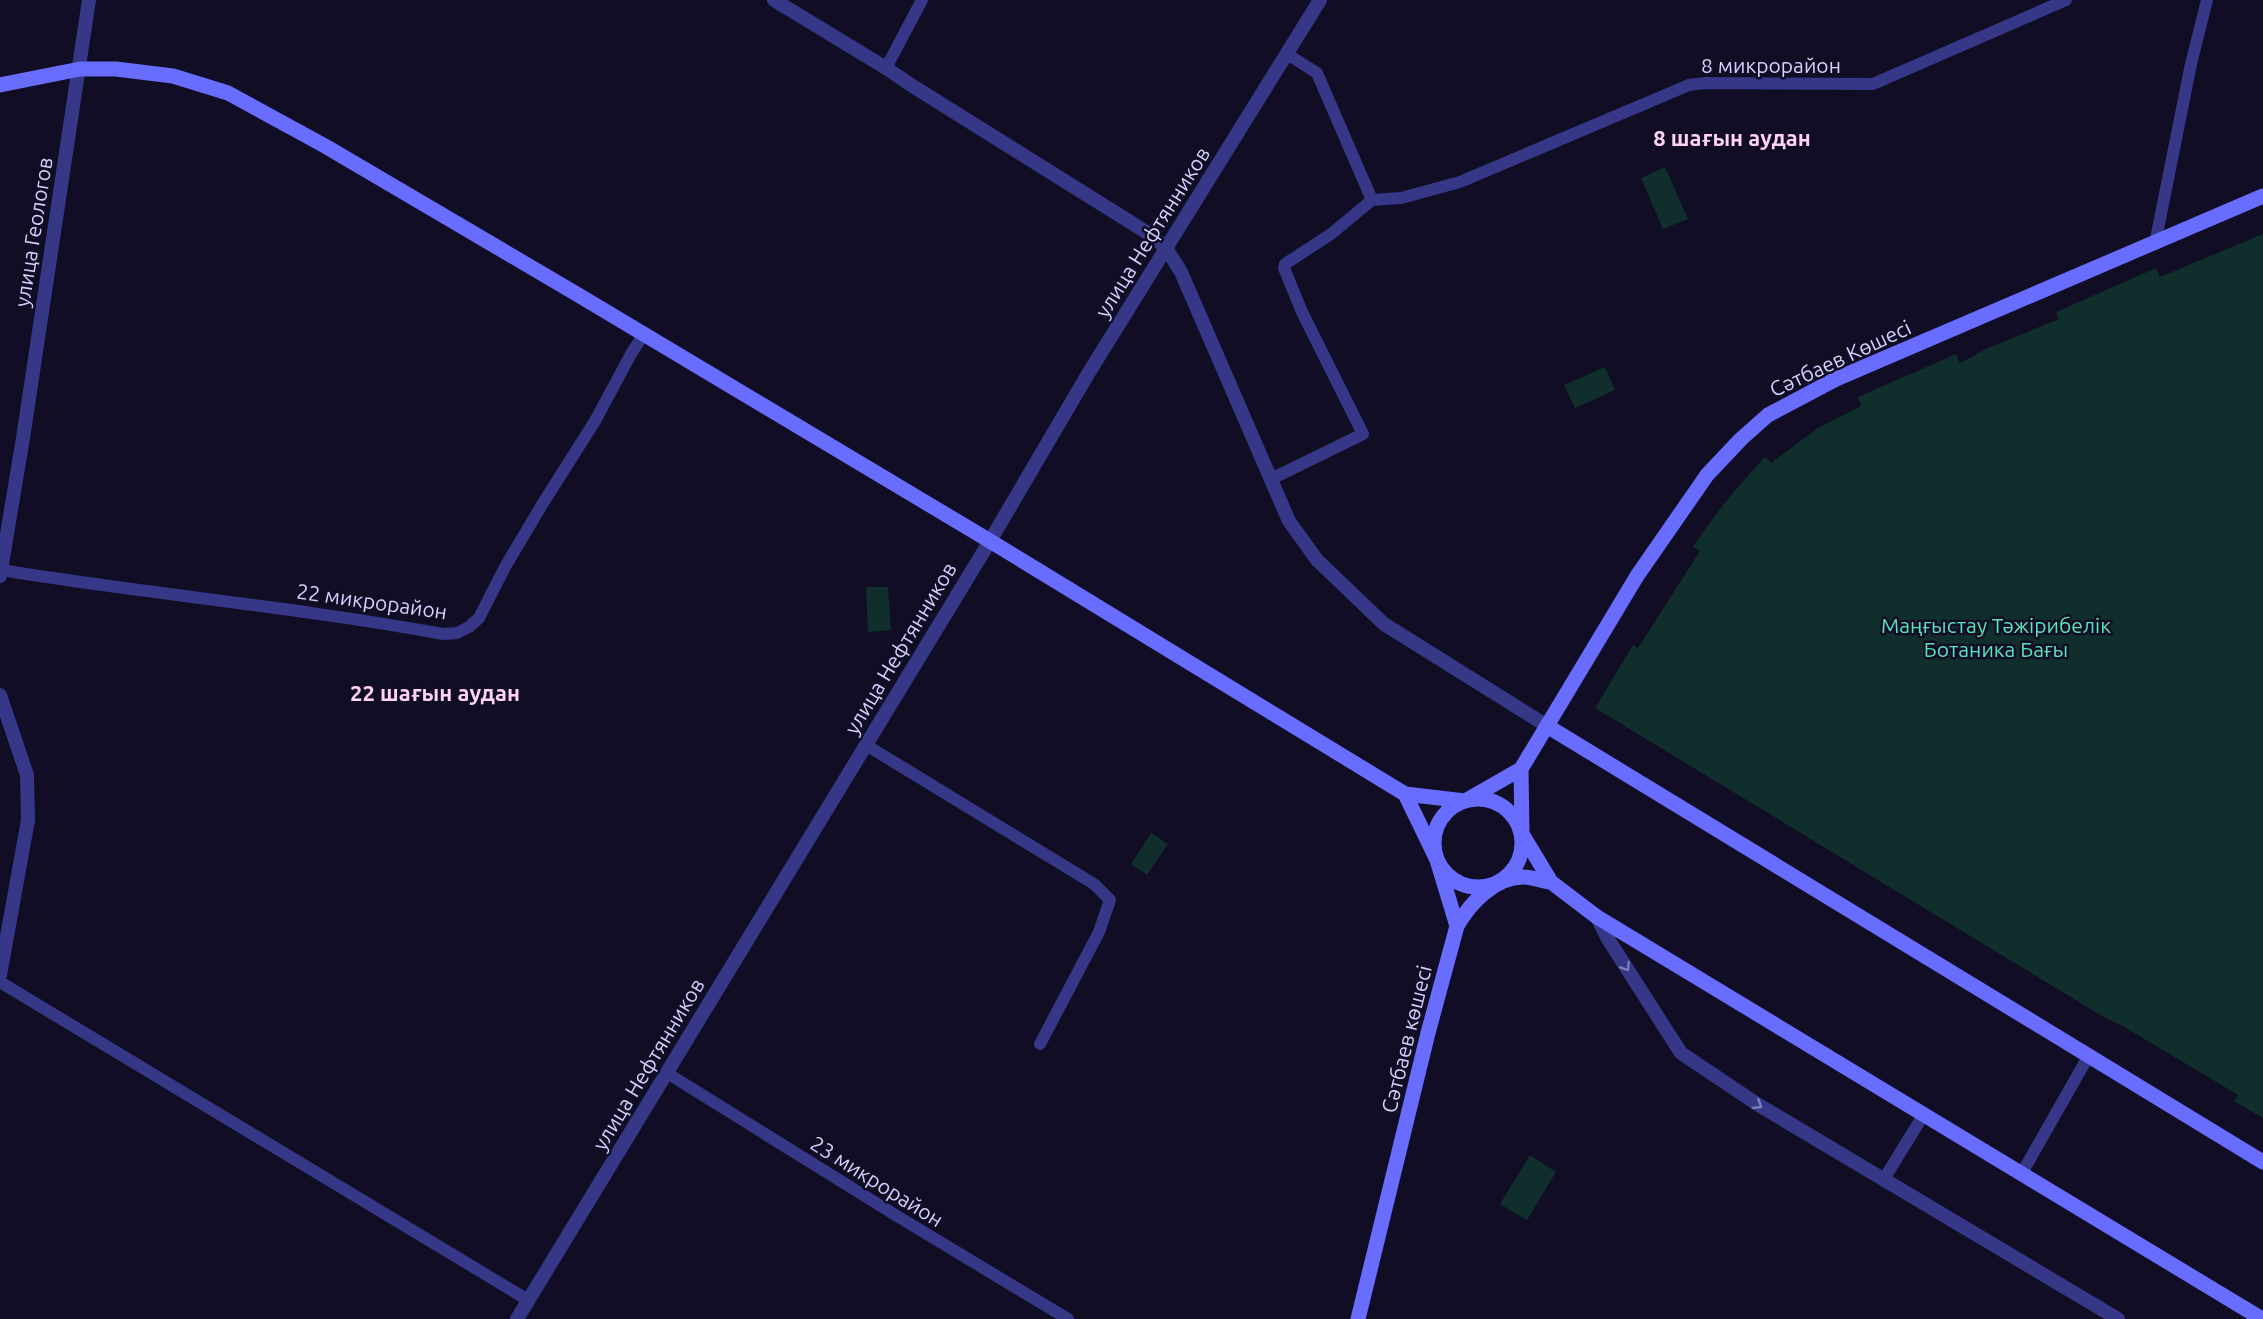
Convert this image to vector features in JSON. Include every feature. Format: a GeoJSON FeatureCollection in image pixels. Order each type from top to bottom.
{"type":"FeatureCollection","features":[{"type":"Feature","properties":{"kind":"main road"},"geometry":{"type":"LineString","coordinates":[[0,85],[80,69],[116,69],[173,76],[228,93],[325,146],[644,334],[990,541],[1405,794],[1465,801],[1480,799],[1494,802],[1507,809],[1517,820],[1522,834],[1551,882],[1597,917],[2262,1319]]}},
{"type":"Feature","properties":{"kind":"main road","name":"Сәтбаев Көшесі"},"geometry":{"type":"LineString","coordinates":[[1465,801],[1521,769],[1637,576],[1672,523],[1707,475],[1741,439],[1768,415],[1836,380],[2263,196]]}},
{"type":"Feature","properties":{"kind":"main road"},"geometry":{"type":"LineString","coordinates":[[1547,726],[2088,1058],[2263,1162]]}},
{"type":"Feature","properties":{"kind":"main road"},"geometry":{"type":"LineString","coordinates":[[1491,886],[1513,872],[1520,860],[1523,848],[1521,769]]}},
{"type":"Feature","properties":{"kind":"main road"},"geometry":{"type":"LineString","coordinates":[[1405,794],[1437,860],[1444,872],[1454,880],[1465,886],[1478,888],[1522,877],[1551,882]]}},
{"type":"Feature","properties":{"kind":"main road"},"geometry":{"type":"LineString","coordinates":[[1457,926],[1434,846],[1435,832],[1442,818],[1452,808],[1465,801]]}},
{"type":"Feature","properties":{"kind":"main road","name":"Сәтбаев көшесі"},"geometry":{"type":"LineString","coordinates":[[1358,1319],[1457,926],[1465,913],[1491,886]]}},
{"type":"Feature","properties":{"kind":"street","name":"улица Геологов"},"geometry":{"type":"LineString","coordinates":[[0,576],[89,0]]}},
{"type":"Feature","properties":{"kind":"street"},"geometry":{"type":"LineString","coordinates":[[774,0],[1088,195],[1151,235],[1166,248],[1180,272],[1289,521],[1317,560],[1384,624],[1547,726]]}},
{"type":"Feature","properties":{"kind":"street"},"geometry":{"type":"LineString","coordinates":[[886,68],[922,0]]}},
{"type":"Feature","properties":{"kind":"street","name":"улица Нефтянников"},"geometry":{"type":"LineString","coordinates":[[517,1319],[1166,248],[1320,0]]}},
{"type":"Feature","properties":{"kind":"street","name":"8 микрорайон"},"geometry":{"type":"LineString","coordinates":[[1372,200],[1401,198],[1460,182],[1689,85],[1705,83],[1873,84],[2066,0]]}},
{"type":"Feature","properties":{"kind":"street"},"geometry":{"type":"LineString","coordinates":[[2155,244],[2206,0]]}},
{"type":"Feature","properties":{"kind":"street"},"geometry":{"type":"LineString","coordinates":[[1271,479],[1363,434],[1302,312],[1284,268],[1285,264],[1331,234],[1372,200],[1317,73],[1287,54]]}},
{"type":"Feature","properties":{"kind":"street","name":"22 микрорайон"},"geometry":{"type":"LineString","coordinates":[[1,570],[108,587],[321,613],[443,634],[457,633],[469,627],[479,618],[516,549],[595,421],[644,334]]}},
{"type":"Feature","properties":{"kind":"street"},"geometry":{"type":"LineString","coordinates":[[0,695],[22,757],[29,795],[28,820],[0,975]]}},
{"type":"Feature","properties":{"kind":"street"},"geometry":{"type":"LineString","coordinates":[[866,745],[1094,884],[1110,900],[1099,932],[1040,1044]]}},
{"type":"Feature","properties":{"kind":"street"},"geometry":{"type":"LineString","coordinates":[[1597,917],[1608,939],[1681,1053],[1757,1104],[2118,1319]]}},
{"type":"Feature","properties":{"kind":"street"},"geometry":{"type":"LineString","coordinates":[[0,982],[528,1300]]}},
{"type":"Feature","properties":{"kind":"street"},"geometry":{"type":"LineString","coordinates":[[2022,1173],[2088,1058]]}},
{"type":"Feature","properties":{"kind":"street","name":"23 микрорайон"},"geometry":{"type":"LineString","coordinates":[[667,1073],[1068,1319]]}},
{"type":"Feature","properties":{"kind":"street"},"geometry":{"type":"LineString","coordinates":[[1884,1179],[1923,1114]]}},
{"type":"Feature","properties":{"kind":"green space"},"geometry":{"type":"Polygon","coordinates":[[[1665,167],[1688,219],[1663,229],[1641,178],[1665,167]]]}},
{"type":"Feature","properties":{"kind":"green space","name":"Маңғыстау Тәжірибелік Ботаника Бағы"},"geometry":{"type":"Polygon","coordinates":[[[2263,234],[2263,1118],[2234,1101],[2238,1095],[2121,1025],[2107,1019],[1595,708],[1633,645],[1638,648],[1700,551],[1693,547],[1727,500],[1765,457],[1771,463],[1818,428],[1861,406],[1858,397],[1956,354],[1960,363],[1986,349],[2059,319],[2056,312],[2156,268],[2160,277],[2263,234]]]}},
{"type":"Feature","properties":{"kind":"green space"},"geometry":{"type":"Polygon","coordinates":[[[1605,367],[1615,390],[1575,408],[1564,385],[1605,367]]]}},
{"type":"Feature","properties":{"kind":"green space"},"geometry":{"type":"Polygon","coordinates":[[[866,587],[888,587],[891,630],[868,632],[866,587]]]}},
{"type":"Feature","properties":{"kind":"green space"},"geometry":{"type":"Polygon","coordinates":[[[1151,833],[1168,844],[1147,875],[1131,864],[1151,833]]]}},
{"type":"Feature","properties":{"kind":"green space"},"geometry":{"type":"Polygon","coordinates":[[[1530,1155],[1556,1172],[1527,1220],[1500,1204],[1530,1155]]]}},
{"type":"Feature","properties":{"kind":"district","name":"8 шағын аудан"},"geometry":{"type":"Point","coordinates":[1732,137]}},
{"type":"Feature","properties":{"kind":"district","name":"22 шағын аудан"},"geometry":{"type":"Point","coordinates":[435,692]}}]}
